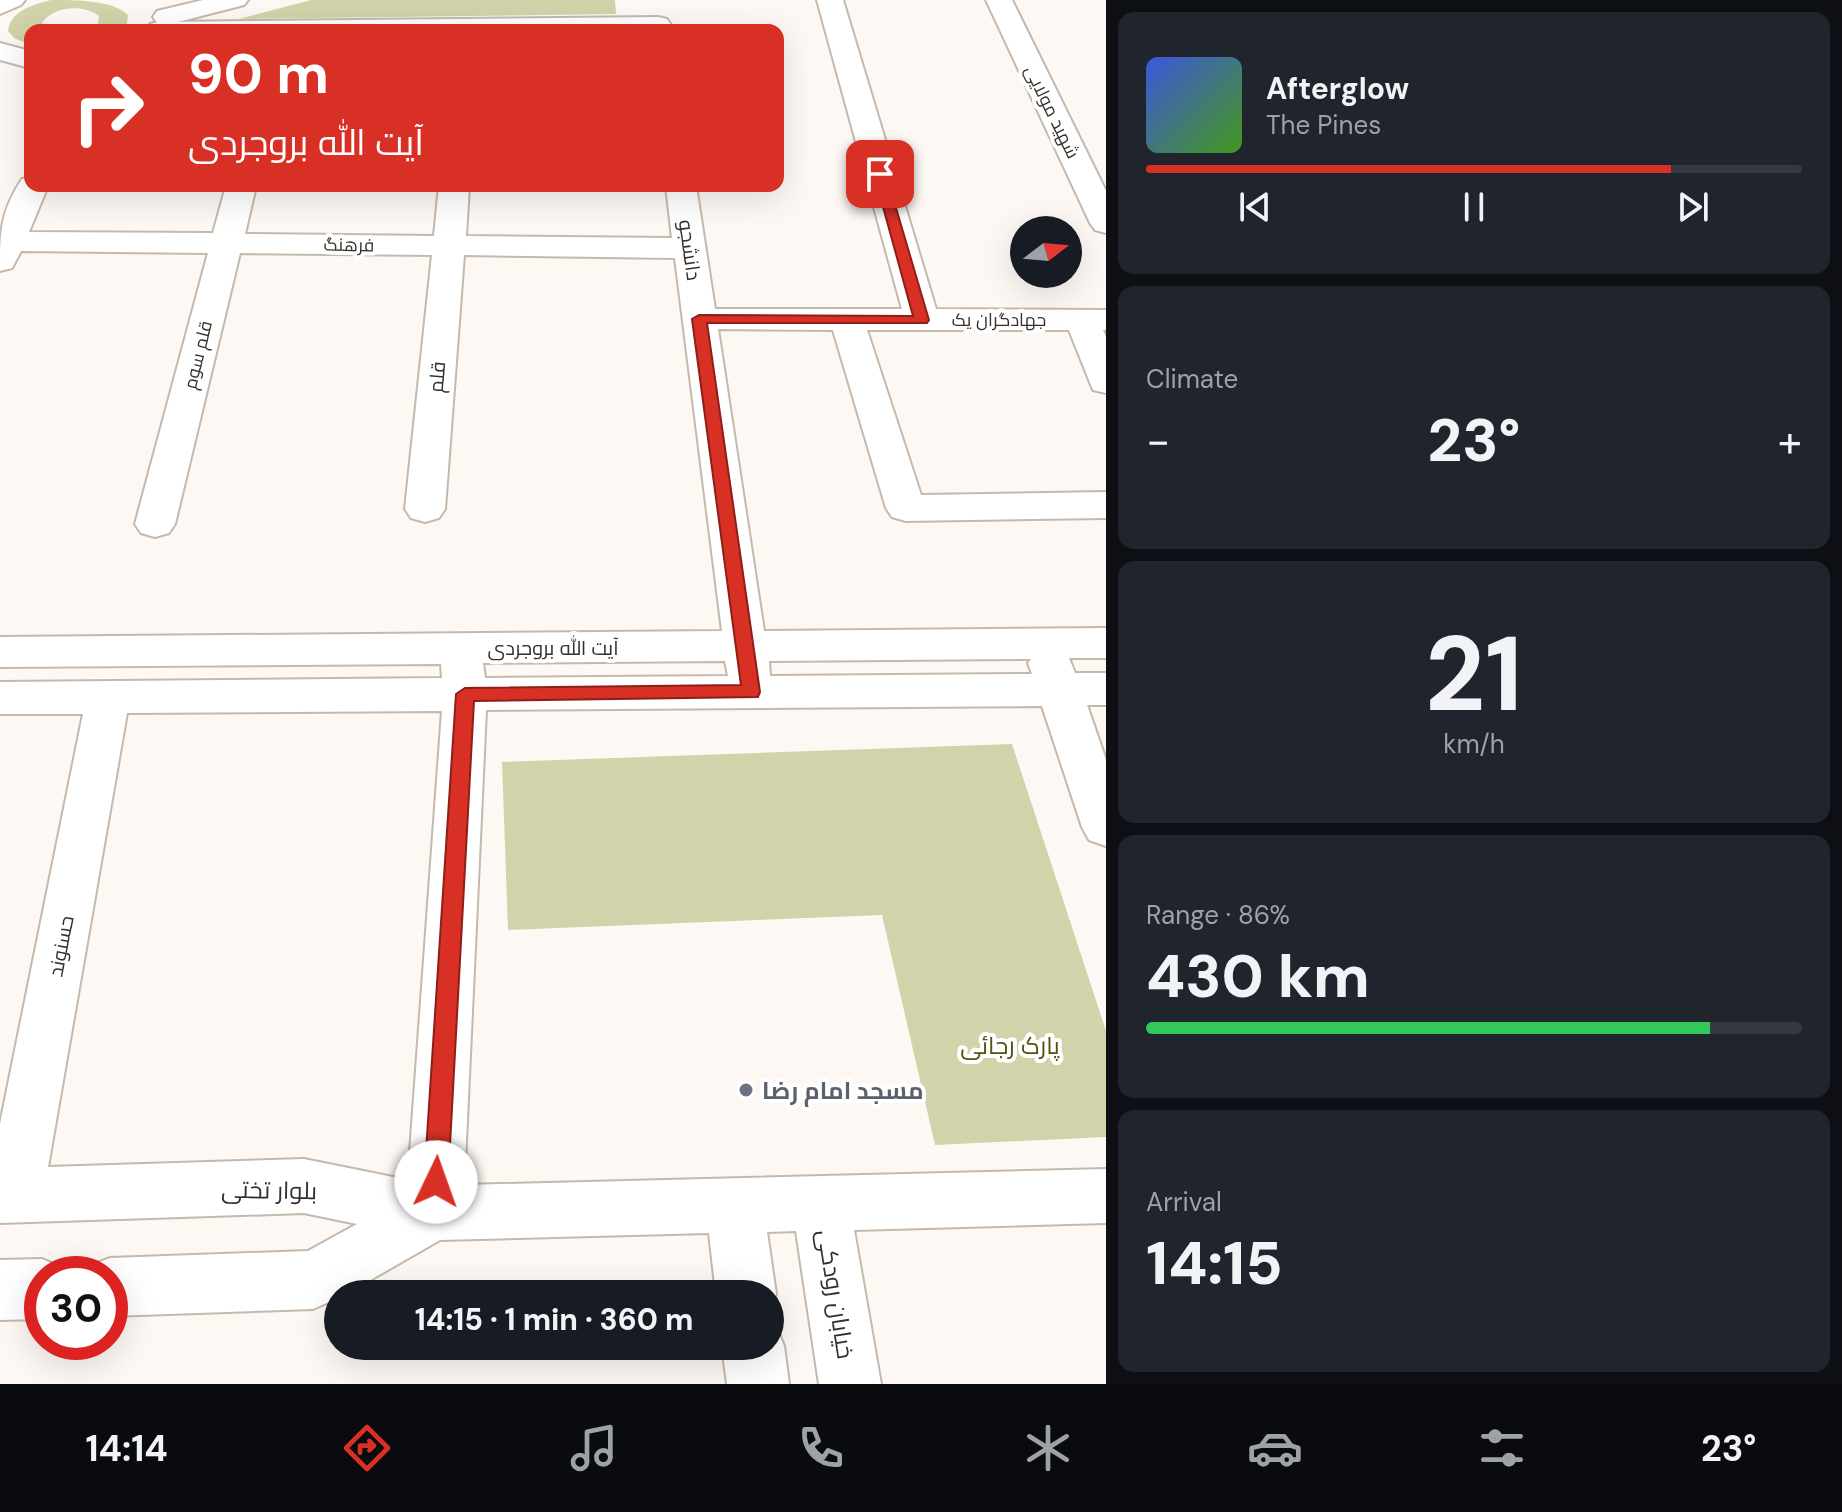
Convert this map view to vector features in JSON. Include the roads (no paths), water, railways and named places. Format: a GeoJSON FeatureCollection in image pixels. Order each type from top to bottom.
{"type":"FeatureCollection","features":[{"type":"Feature","properties":{"kind":"street"},"geometry":{"type":"LineString","coordinates":[[0,6],[12,0]]}},
{"type":"Feature","properties":{"kind":"street"},"geometry":{"type":"LineString","coordinates":[[160,19],[235,0]]}},
{"type":"Feature","properties":{"kind":"street"},"geometry":{"type":"LineString","coordinates":[[830,0],[922,320]]}},
{"type":"Feature","properties":{"kind":"street","name":"شهید مولایی"},"geometry":{"type":"LineString","coordinates":[[999,0],[1106,223]]}},
{"type":"Feature","properties":{"kind":"street"},"geometry":{"type":"LineString","coordinates":[[160,19],[656,18]]}},
{"type":"Feature","properties":{"kind":"street"},"geometry":{"type":"LineString","coordinates":[[4,251],[30,192]]}},
{"type":"Feature","properties":{"kind":"street","name":"قلم سوم"},"geometry":{"type":"LineString","coordinates":[[155,524],[239,192]]}},
{"type":"Feature","properties":{"kind":"street","name":"قلم"},"geometry":{"type":"LineString","coordinates":[[425,509],[454,192]]}},
{"type":"Feature","properties":{"kind":"street","name":"دانشجو"},"geometry":{"type":"LineString","coordinates":[[682,192],[751,692]]}},
{"type":"Feature","properties":{"kind":"street","name":"فرهنگ"},"geometry":{"type":"LineString","coordinates":[[4,251],[226,244],[689,248]]}},
{"type":"Feature","properties":{"kind":"street","name":"جهادگران یک"},"geometry":{"type":"LineString","coordinates":[[699,319],[1094,320]]}},
{"type":"Feature","properties":{"kind":"street"},"geometry":{"type":"LineString","coordinates":[[847,320],[906,508],[1106,505]]}},
{"type":"Feature","properties":{"kind":"street"},"geometry":{"type":"LineString","coordinates":[[1094,320],[1106,382]]}},
{"type":"Feature","properties":{"kind":"street","name":"آیت الله بروجردی"},"geometry":{"type":"LineString","coordinates":[[0,698],[108,697],[463,672],[745,646],[1106,643]]}},
{"type":"Feature","properties":{"kind":"street"},"geometry":{"type":"LineString","coordinates":[[1043,644],[1106,827]]}},
{"type":"Feature","properties":{"kind":"street","name":"آیت الله بروجردی"},"geometry":{"type":"LineString","coordinates":[[0,652],[463,672],[751,692],[1106,689]]}},
{"type":"Feature","properties":{"kind":"street"},"geometry":{"type":"LineString","coordinates":[[434,1213],[463,672]]}},
{"type":"Feature","properties":{"kind":"street","name":"حسنوند"},"geometry":{"type":"LineString","coordinates":[[7,1196],[108,697]]}},
{"type":"Feature","properties":{"kind":"street","name":"بلوار تختی"},"geometry":{"type":"LineString","coordinates":[[7,1196],[304,1186],[434,1213]]}},
{"type":"Feature","properties":{"kind":"street"},"geometry":{"type":"LineString","coordinates":[[128,1286],[313,1280],[434,1213],[1106,1196]]}},
{"type":"Feature","properties":{"kind":"street","name":"خیابان رودکی"},"geometry":{"type":"LineString","coordinates":[[821,1203],[850,1384]]}},
{"type":"Feature","properties":{"kind":"street"},"geometry":{"type":"LineString","coordinates":[[735,1205],[744,1280]]}},
{"type":"Feature","properties":{"kind":"street"},"geometry":{"type":"LineString","coordinates":[[0,1290],[24,1289]]}},
{"type":"Feature","properties":{"kind":"street"},"geometry":{"type":"LineString","coordinates":[[755,1360],[758,1384]]}},
{"type":"Feature","properties":{"kind":"place","name":"مسجد امام رضا"},"geometry":{"type":"Point","coordinates":[746,1090]}},
{"type":"Feature","properties":{"kind":"park label","name":"پارک رجائی"},"geometry":{"type":"Point","coordinates":[1010,1045]}}]}
